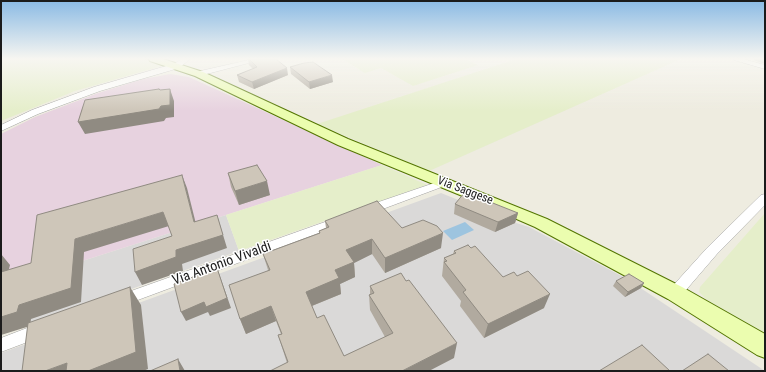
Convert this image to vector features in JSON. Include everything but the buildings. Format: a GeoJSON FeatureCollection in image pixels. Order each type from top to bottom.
{"type":"FeatureCollection","features":[{"type":"Feature","properties":{"kind":"main road","name":"Via Saggese"},"geometry":{"type":"LineString","coordinates":[[204,76],[342,142],[488,200],[541,223],[675,293],[765,347]]}},
{"type":"Feature","properties":{"kind":"street"},"geometry":{"type":"LineString","coordinates":[[1,128],[35,112],[136,76]]}},
{"type":"Feature","properties":{"kind":"street","name":"Via Antonio Vivaldi"},"geometry":{"type":"LineString","coordinates":[[113,304],[443,183]]}},
{"type":"Feature","properties":{"kind":"street"},"geometry":{"type":"LineString","coordinates":[[675,293],[712,251],[765,198]]}},
{"type":"Feature","properties":{"kind":"street"},"geometry":{"type":"LineString","coordinates":[[1,345],[53,325]]}},
{"type":"Feature","properties":{"kind":"shaded area"},"geometry":{"type":"Polygon","coordinates":[[[157,76],[189,77],[382,165],[1,287],[1,134],[35,117],[98,93],[143,79],[157,76]]]}},
{"type":"Feature","properties":{"kind":"shaded area"},"geometry":{"type":"Polygon","coordinates":[[[441,193],[529,227],[627,279],[765,371],[1,371],[1,353],[441,193]]]}},
{"type":"Feature","properties":{"kind":"shaded area"},"geometry":{"type":"Polygon","coordinates":[[[226,215],[239,251],[1,335],[1,287],[226,215]]]}},
{"type":"Feature","properties":{"kind":"green space"},"geometry":{"type":"Polygon","coordinates":[[[1,76],[126,76],[75,91],[1,121],[1,76]]]}},
{"type":"Feature","properties":{"kind":"green space"},"geometry":{"type":"Polygon","coordinates":[[[396,76],[443,76],[413,86],[396,76]]]}},
{"type":"Feature","properties":{"kind":"green space"},"geometry":{"type":"Polygon","coordinates":[[[463,76],[642,76],[429,171],[317,124],[463,76]]]}},
{"type":"Feature","properties":{"kind":"green space"},"geometry":{"type":"Polygon","coordinates":[[[382,165],[427,185],[239,251],[226,215],[382,165]]]}},
{"type":"Feature","properties":{"kind":"green space"},"geometry":{"type":"Polygon","coordinates":[[[765,213],[765,334],[707,300],[699,292],[700,287],[765,213]]]}},
{"type":"Feature","properties":{"kind":"water"},"geometry":{"type":"Polygon","coordinates":[[[465,222],[474,230],[452,240],[443,231],[465,222]]]}}]}
